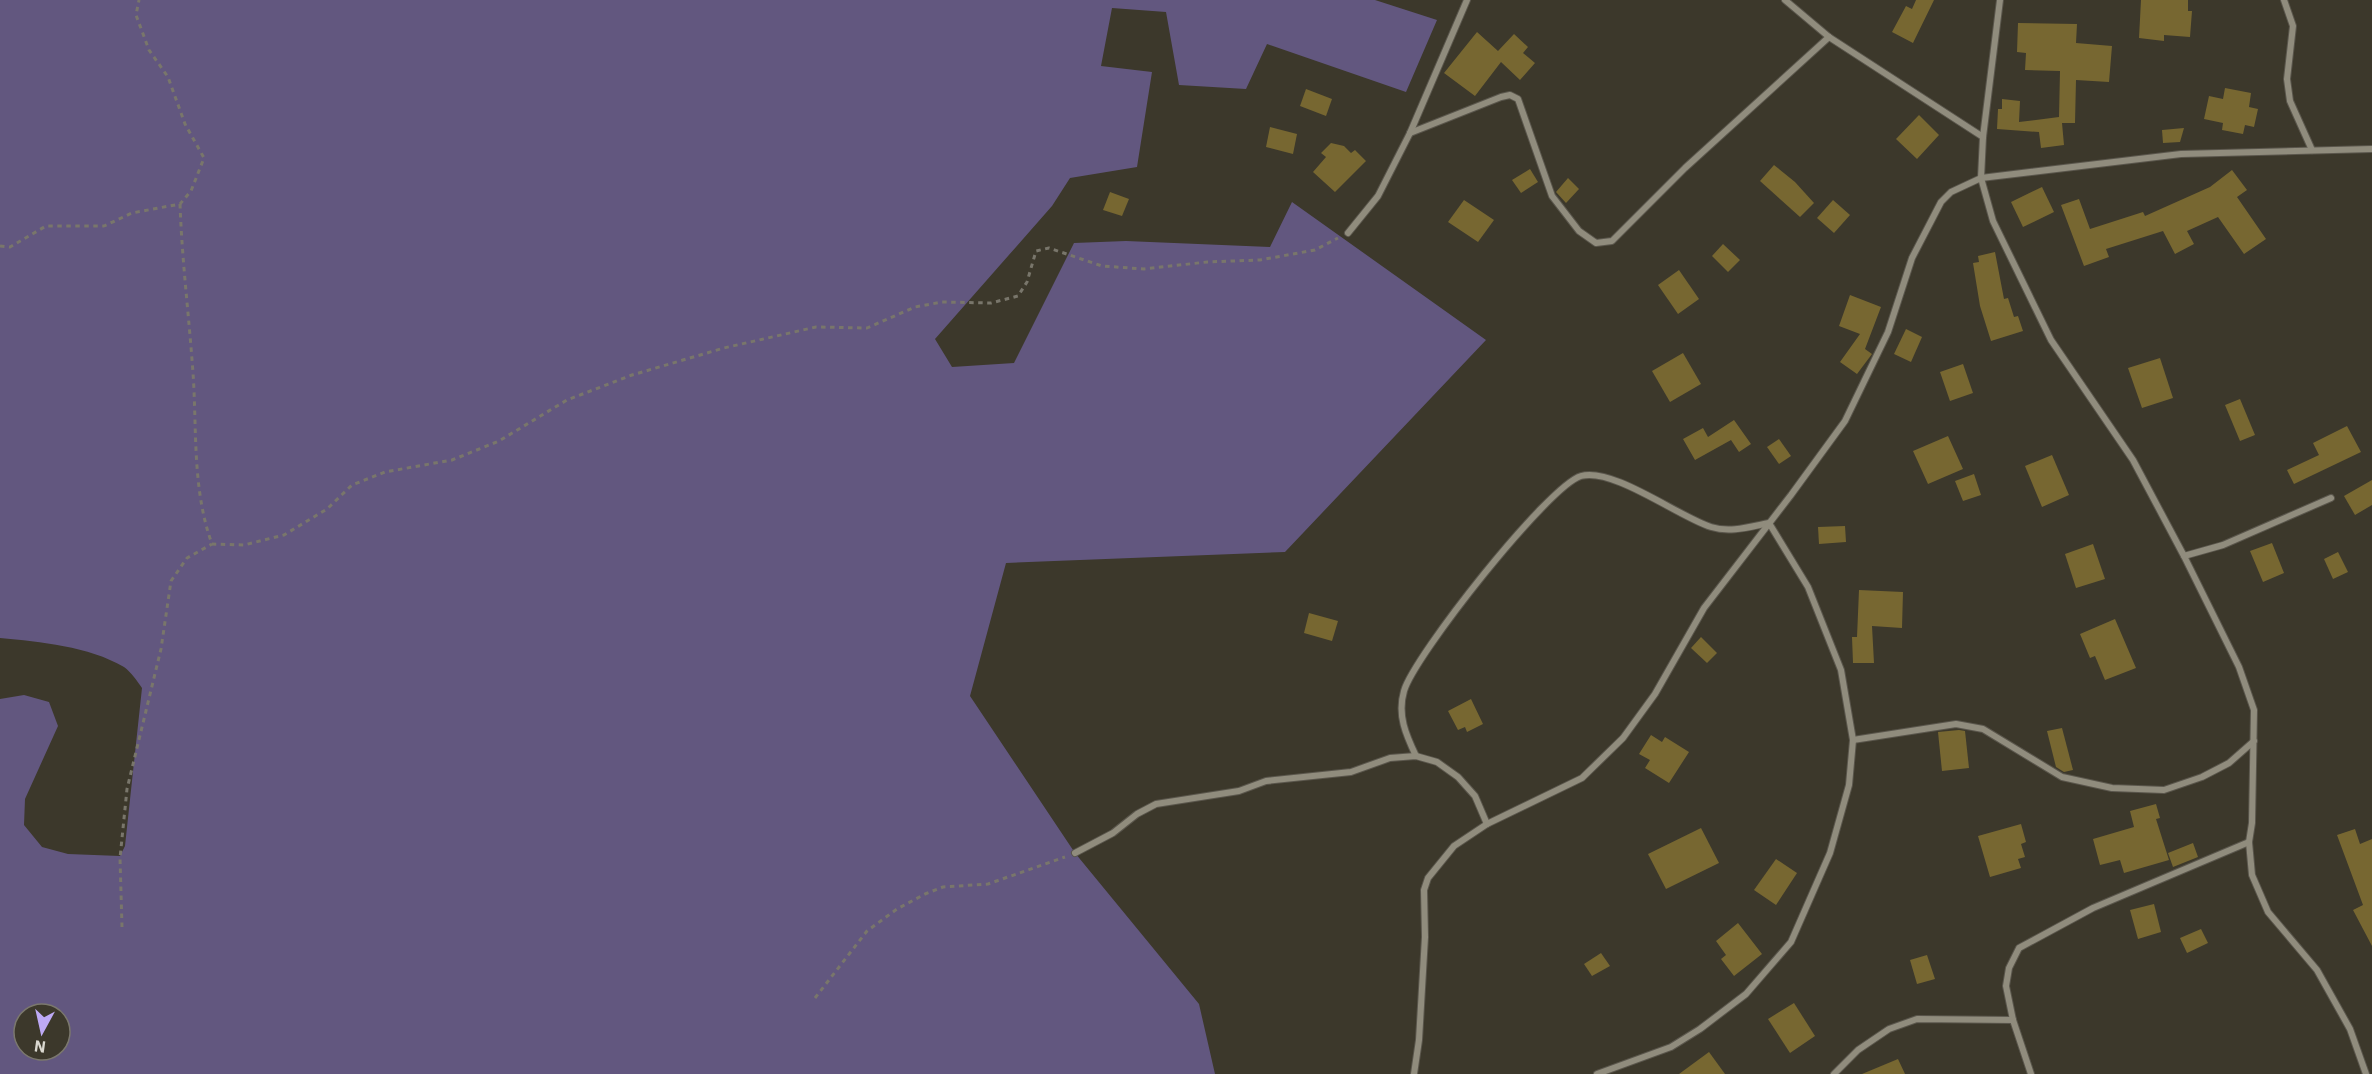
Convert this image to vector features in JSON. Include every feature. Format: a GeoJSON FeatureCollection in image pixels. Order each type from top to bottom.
{"type":"FeatureCollection","features":[{"type":"Feature","properties":{"kind":"street"},"geometry":{"type":"LineString","coordinates":[[1348,233],[1378,196],[1410,133],[1467,0]]}},
{"type":"Feature","properties":{"kind":"street"},"geometry":{"type":"LineString","coordinates":[[1785,0],[1829,37],[1983,137]]}},
{"type":"Feature","properties":{"kind":"street"},"geometry":{"type":"LineString","coordinates":[[2000,0],[1983,137],[1981,178],[1993,221],[2051,340],[2133,460],[2239,667],[2254,710],[2249,842],[2252,875],[2268,912],[2317,970],[2350,1029],[2366,1074]]}},
{"type":"Feature","properties":{"kind":"street"},"geometry":{"type":"LineString","coordinates":[[2284,0],[2293,26],[2287,79],[2290,101],[2312,150]]}},
{"type":"Feature","properties":{"kind":"street"},"geometry":{"type":"LineString","coordinates":[[1410,133],[1501,97],[1510,95],[1518,99],[1552,196],[1579,231],[1596,243],[1612,241],[1685,168],[1829,37]]}},
{"type":"Feature","properties":{"kind":"street"},"geometry":{"type":"LineString","coordinates":[[1414,1074],[1419,1040],[1425,938],[1424,890],[1428,878],[1454,846],[1487,824],[1581,778],[1623,738],[1655,693],[1704,608],[1845,421],[1888,332],[1912,258],[1941,202],[1951,192],[1981,178],[2181,154],[2372,149]]}},
{"type":"Feature","properties":{"kind":"street"},"geometry":{"type":"LineString","coordinates":[[1416,756],[1405,735],[1401,709],[1404,690],[1436,634],[1536,512],[1581,476],[1601,477],[1624,484],[1710,527],[1733,530],[1769,523]]}},
{"type":"Feature","properties":{"kind":"street"},"geometry":{"type":"LineString","coordinates":[[2184,556],[2223,545],[2331,498]]}},
{"type":"Feature","properties":{"kind":"street"},"geometry":{"type":"LineString","coordinates":[[1597,1074],[1671,1047],[1700,1029],[1746,994],[1791,942],[1830,853],[1849,785],[1853,740],[1841,670],[1808,587],[1769,523]]}},
{"type":"Feature","properties":{"kind":"street"},"geometry":{"type":"LineString","coordinates":[[1853,740],[1956,724],[1983,729],[2062,777],[2112,788],[2164,790],[2202,777],[2229,764],[2254,741]]}},
{"type":"Feature","properties":{"kind":"street"},"geometry":{"type":"LineString","coordinates":[[1075,853],[1113,833],[1137,814],[1156,804],[1239,791],[1266,781],[1351,772],[1390,758],[1416,756],[1437,762],[1458,777],[1475,796],[1487,824]]}},
{"type":"Feature","properties":{"kind":"street"},"geometry":{"type":"LineString","coordinates":[[2031,1074],[2013,1020],[2006,986],[2009,968],[2019,948],[2093,908],[2249,842]]}},
{"type":"Feature","properties":{"kind":"street"},"geometry":{"type":"LineString","coordinates":[[1834,1074],[1858,1050],[1889,1029],[1917,1019],[2013,1020]]}},
{"type":"Feature","properties":{"kind":"path"},"geometry":{"type":"LineString","coordinates":[[0,246],[10,247],[46,226],[105,225],[132,213],[180,204],[191,191],[204,158],[184,124],[168,77],[149,50],[136,15],[139,0]]}},
{"type":"Feature","properties":{"kind":"path"},"geometry":{"type":"LineString","coordinates":[[180,204],[181,257],[193,375],[195,455],[206,527],[212,544]]}},
{"type":"Feature","properties":{"kind":"path"},"geometry":{"type":"LineString","coordinates":[[122,927],[120,858],[127,789],[161,649],[171,580],[187,558],[212,544],[244,545],[284,535],[327,509],[352,485],[385,472],[452,460],[500,441],[567,400],[632,375],[723,348],[816,327],[867,328],[915,307],[942,302],[991,303],[1018,296],[1028,282],[1036,251],[1049,248],[1102,266],[1144,269],[1271,258],[1315,250],[1348,233]]}},
{"type":"Feature","properties":{"kind":"path"},"geometry":{"type":"LineString","coordinates":[[815,998],[867,931],[897,909],[924,894],[943,887],[988,884],[1075,853]]}},
{"type":"Feature","properties":{"kind":"shaded area"},"geometry":{"type":"Polygon","coordinates":[[[0,0],[1375,0],[1437,20],[1406,92],[1267,44],[1246,89],[1179,85],[1166,12],[1112,8],[1101,66],[1152,72],[1137,167],[1070,178],[1052,206],[935,339],[952,367],[1014,363],[1074,243],[1126,241],[1270,247],[1292,202],[1486,340],[1285,552],[1006,563],[970,696],[1075,853],[1199,1004],[1215,1074],[0,1074],[0,699],[24,695],[49,702],[58,726],[25,799],[24,825],[42,847],[68,854],[120,856],[125,846],[142,688],[124,667],[110,660],[64,646],[0,638],[0,0]]]}},
{"type":"Feature","properties":{"kind":"building"},"geometry":{"type":"Polygon","coordinates":[[[1916,0],[1934,0],[1913,43],[1892,32],[1906,6],[1912,9],[1916,0]]]}},
{"type":"Feature","properties":{"kind":"building"},"geometry":{"type":"Polygon","coordinates":[[[2141,0],[2188,0],[2188,11],[2192,11],[2190,37],[2164,35],[2164,41],[2139,38],[2141,0]]]}},
{"type":"Feature","properties":{"kind":"building"},"geometry":{"type":"Polygon","coordinates":[[[2018,23],[2077,24],[2076,43],[2112,46],[2109,82],[2076,80],[2075,123],[2062,123],[2064,145],[2041,148],[2039,132],[1997,129],[1998,109],[2002,109],[2002,99],[2020,101],[2019,122],[2059,117],[2060,71],[2025,70],[2026,53],[2017,52],[2018,23]]]}},
{"type":"Feature","properties":{"kind":"building"},"geometry":{"type":"Polygon","coordinates":[[[1477,32],[1498,51],[1514,34],[1528,47],[1523,53],[1535,63],[1520,80],[1501,62],[1475,96],[1444,73],[1477,32]]]}},
{"type":"Feature","properties":{"kind":"building"},"geometry":{"type":"Polygon","coordinates":[[[2225,88],[2251,93],[2249,107],[2258,109],[2254,127],[2245,125],[2243,134],[2222,130],[2223,123],[2204,119],[2209,96],[2223,99],[2225,88]]]}},
{"type":"Feature","properties":{"kind":"building"},"geometry":{"type":"Polygon","coordinates":[[[1306,89],[1332,99],[1326,116],[1300,106],[1306,89]]]}},
{"type":"Feature","properties":{"kind":"building"},"geometry":{"type":"Polygon","coordinates":[[[1919,115],[1939,135],[1917,159],[1896,139],[1919,115]]]}},
{"type":"Feature","properties":{"kind":"building"},"geometry":{"type":"Polygon","coordinates":[[[1270,127],[1297,134],[1293,154],[1266,147],[1270,127]]]}},
{"type":"Feature","properties":{"kind":"building"},"geometry":{"type":"Polygon","coordinates":[[[2184,128],[2180,142],[2163,143],[2162,130],[2184,128]]]}},
{"type":"Feature","properties":{"kind":"building"},"geometry":{"type":"Polygon","coordinates":[[[1331,143],[1344,146],[1351,153],[1355,150],[1366,161],[1335,192],[1313,172],[1326,157],[1321,153],[1331,143]]]}},
{"type":"Feature","properties":{"kind":"building"},"geometry":{"type":"Polygon","coordinates":[[[1774,165],[1795,182],[1814,203],[1800,217],[1760,181],[1774,165]]]}},
{"type":"Feature","properties":{"kind":"building"},"geometry":{"type":"Polygon","coordinates":[[[1530,169],[1538,182],[1521,193],[1512,180],[1530,169]]]}},
{"type":"Feature","properties":{"kind":"building"},"geometry":{"type":"Polygon","coordinates":[[[2232,170],[2247,190],[2237,197],[2266,239],[2244,254],[2218,217],[2187,231],[2194,244],[2175,254],[2163,231],[2106,249],[2109,257],[2084,266],[2061,205],[2079,199],[2090,229],[2143,212],[2145,216],[2210,187],[2232,170]]]}},
{"type":"Feature","properties":{"kind":"building"},"geometry":{"type":"Polygon","coordinates":[[[1568,178],[1579,189],[1566,203],[1556,192],[1568,178]]]}},
{"type":"Feature","properties":{"kind":"building"},"geometry":{"type":"Polygon","coordinates":[[[2042,187],[2054,212],[2023,227],[2011,202],[2042,187]]]}},
{"type":"Feature","properties":{"kind":"building"},"geometry":{"type":"Polygon","coordinates":[[[1110,192],[1129,199],[1122,216],[1103,210],[1110,192]]]}},
{"type":"Feature","properties":{"kind":"building"},"geometry":{"type":"Polygon","coordinates":[[[1464,200],[1494,220],[1478,242],[1448,222],[1464,200]]]}},
{"type":"Feature","properties":{"kind":"building"},"geometry":{"type":"Polygon","coordinates":[[[1833,200],[1850,215],[1834,233],[1817,218],[1833,200]]]}},
{"type":"Feature","properties":{"kind":"building"},"geometry":{"type":"Polygon","coordinates":[[[1723,244],[1740,260],[1728,272],[1712,256],[1723,244]]]}},
{"type":"Feature","properties":{"kind":"building"},"geometry":{"type":"Polygon","coordinates":[[[1995,252],[2004,299],[2008,298],[2014,317],[2018,316],[2023,331],[1991,341],[1980,306],[1973,263],[1979,262],[1978,256],[1995,252]]]}},
{"type":"Feature","properties":{"kind":"building"},"geometry":{"type":"Polygon","coordinates":[[[1679,270],[1699,299],[1678,314],[1658,285],[1679,270]]]}},
{"type":"Feature","properties":{"kind":"building"},"geometry":{"type":"Polygon","coordinates":[[[1850,295],[1881,307],[1865,349],[1872,354],[1857,374],[1840,362],[1860,334],[1839,326],[1850,295]]]}},
{"type":"Feature","properties":{"kind":"building"},"geometry":{"type":"Polygon","coordinates":[[[1906,329],[1922,337],[1911,362],[1894,354],[1906,329]]]}},
{"type":"Feature","properties":{"kind":"building"},"geometry":{"type":"Polygon","coordinates":[[[1683,353],[1701,384],[1670,402],[1652,371],[1683,353]]]}},
{"type":"Feature","properties":{"kind":"building"},"geometry":{"type":"Polygon","coordinates":[[[2160,358],[2173,398],[2142,408],[2128,368],[2160,358]]]}},
{"type":"Feature","properties":{"kind":"building"},"geometry":{"type":"Polygon","coordinates":[[[1963,364],[1973,393],[1950,401],[1940,372],[1963,364]]]}},
{"type":"Feature","properties":{"kind":"building"},"geometry":{"type":"Polygon","coordinates":[[[2240,399],[2255,435],[2240,441],[2225,405],[2240,399]]]}},
{"type":"Feature","properties":{"kind":"building"},"geometry":{"type":"Polygon","coordinates":[[[1734,420],[1751,444],[1739,452],[1731,440],[1695,460],[1683,439],[1703,428],[1708,437],[1734,420]]]}},
{"type":"Feature","properties":{"kind":"building"},"geometry":{"type":"Polygon","coordinates":[[[2347,426],[2361,452],[2294,484],[2287,470],[2319,455],[2313,443],[2347,426]]]}},
{"type":"Feature","properties":{"kind":"building"},"geometry":{"type":"Polygon","coordinates":[[[1948,436],[1963,469],[1928,484],[1913,451],[1948,436]]]}},
{"type":"Feature","properties":{"kind":"building"},"geometry":{"type":"Polygon","coordinates":[[[1779,439],[1791,456],[1779,464],[1767,447],[1779,439]]]}},
{"type":"Feature","properties":{"kind":"building"},"geometry":{"type":"Polygon","coordinates":[[[2052,455],[2069,495],[2042,507],[2025,466],[2052,455]]]}},
{"type":"Feature","properties":{"kind":"building"},"geometry":{"type":"Polygon","coordinates":[[[1974,474],[1981,495],[1963,501],[1955,481],[1974,474]]]}},
{"type":"Feature","properties":{"kind":"building"},"geometry":{"type":"Polygon","coordinates":[[[2372,480],[2372,505],[2355,515],[2344,496],[2372,480]]]}},
{"type":"Feature","properties":{"kind":"building"},"geometry":{"type":"Polygon","coordinates":[[[1845,526],[1846,542],[1819,544],[1818,527],[1845,526]]]}},
{"type":"Feature","properties":{"kind":"building"},"geometry":{"type":"Polygon","coordinates":[[[2272,543],[2284,573],[2263,582],[2250,551],[2272,543]]]}},
{"type":"Feature","properties":{"kind":"building"},"geometry":{"type":"Polygon","coordinates":[[[2093,544],[2105,579],[2076,588],[2065,554],[2093,544]]]}},
{"type":"Feature","properties":{"kind":"building"},"geometry":{"type":"Polygon","coordinates":[[[2338,552],[2348,572],[2333,579],[2324,559],[2338,552]]]}},
{"type":"Feature","properties":{"kind":"building"},"geometry":{"type":"Polygon","coordinates":[[[1859,590],[1903,592],[1902,628],[1872,626],[1874,663],[1853,663],[1852,637],[1857,637],[1859,590]]]}},
{"type":"Feature","properties":{"kind":"building"},"geometry":{"type":"Polygon","coordinates":[[[1309,613],[1338,621],[1332,641],[1304,633],[1309,613]]]}},
{"type":"Feature","properties":{"kind":"building"},"geometry":{"type":"Polygon","coordinates":[[[2115,619],[2136,668],[2105,680],[2095,656],[2090,658],[2080,634],[2115,619]]]}},
{"type":"Feature","properties":{"kind":"building"},"geometry":{"type":"Polygon","coordinates":[[[1701,637],[1717,653],[1707,663],[1691,648],[1701,637]]]}},
{"type":"Feature","properties":{"kind":"building"},"geometry":{"type":"Polygon","coordinates":[[[1471,699],[1483,724],[1467,732],[1465,727],[1458,730],[1448,711],[1471,699]]]}},
{"type":"Feature","properties":{"kind":"building"},"geometry":{"type":"Polygon","coordinates":[[[2062,728],[2073,770],[2064,772],[2056,767],[2047,731],[2062,728]]]}},
{"type":"Feature","properties":{"kind":"building"},"geometry":{"type":"Polygon","coordinates":[[[1965,731],[1969,768],[1942,771],[1938,732],[1965,731]]]}},
{"type":"Feature","properties":{"kind":"building"},"geometry":{"type":"Polygon","coordinates":[[[1651,735],[1662,742],[1665,737],[1689,752],[1669,783],[1645,768],[1650,760],[1639,754],[1651,735]]]}},
{"type":"Feature","properties":{"kind":"building"},"geometry":{"type":"Polygon","coordinates":[[[2156,804],[2160,818],[2156,819],[2169,860],[2124,873],[2120,860],[2100,865],[2093,839],[2134,827],[2130,811],[2156,804]]]}},
{"type":"Feature","properties":{"kind":"building"},"geometry":{"type":"Polygon","coordinates":[[[2021,824],[2026,842],[2021,844],[2025,857],[2018,859],[2021,868],[1990,877],[1978,836],[2021,824]]]}},
{"type":"Feature","properties":{"kind":"building"},"geometry":{"type":"Polygon","coordinates":[[[1701,828],[1719,863],[1666,889],[1648,854],[1701,828]]]}},
{"type":"Feature","properties":{"kind":"building"},"geometry":{"type":"Polygon","coordinates":[[[2355,829],[2360,844],[2372,839],[2372,946],[2353,910],[2363,905],[2337,835],[2355,829]]]}},
{"type":"Feature","properties":{"kind":"building"},"geometry":{"type":"Polygon","coordinates":[[[2193,843],[2198,857],[2173,867],[2168,853],[2193,843]]]}},
{"type":"Feature","properties":{"kind":"building"},"geometry":{"type":"Polygon","coordinates":[[[1776,859],[1797,873],[1776,905],[1754,890],[1776,859]]]}},
{"type":"Feature","properties":{"kind":"building"},"geometry":{"type":"Polygon","coordinates":[[[2154,904],[2161,932],[2138,939],[2130,910],[2154,904]]]}},
{"type":"Feature","properties":{"kind":"building"},"geometry":{"type":"Polygon","coordinates":[[[1738,923],[1762,954],[1734,976],[1721,959],[1726,955],[1716,941],[1738,923]]]}},
{"type":"Feature","properties":{"kind":"building"},"geometry":{"type":"Polygon","coordinates":[[[2201,929],[2208,943],[2187,953],[2180,938],[2201,929]]]}},
{"type":"Feature","properties":{"kind":"building"},"geometry":{"type":"Polygon","coordinates":[[[1601,953],[1610,966],[1592,976],[1584,964],[1601,953]]]}},
{"type":"Feature","properties":{"kind":"building"},"geometry":{"type":"Polygon","coordinates":[[[1927,955],[1935,979],[1917,984],[1910,960],[1927,955]]]}},
{"type":"Feature","properties":{"kind":"building"},"geometry":{"type":"Polygon","coordinates":[[[1794,1003],[1815,1036],[1790,1053],[1768,1019],[1794,1003]]]}},
{"type":"Feature","properties":{"kind":"building"},"geometry":{"type":"Polygon","coordinates":[[[1709,1052],[1725,1074],[1679,1074],[1709,1052]]]}},
{"type":"Feature","properties":{"kind":"building"},"geometry":{"type":"Polygon","coordinates":[[[1898,1059],[1905,1074],[1862,1074],[1898,1059]]]}}]}
